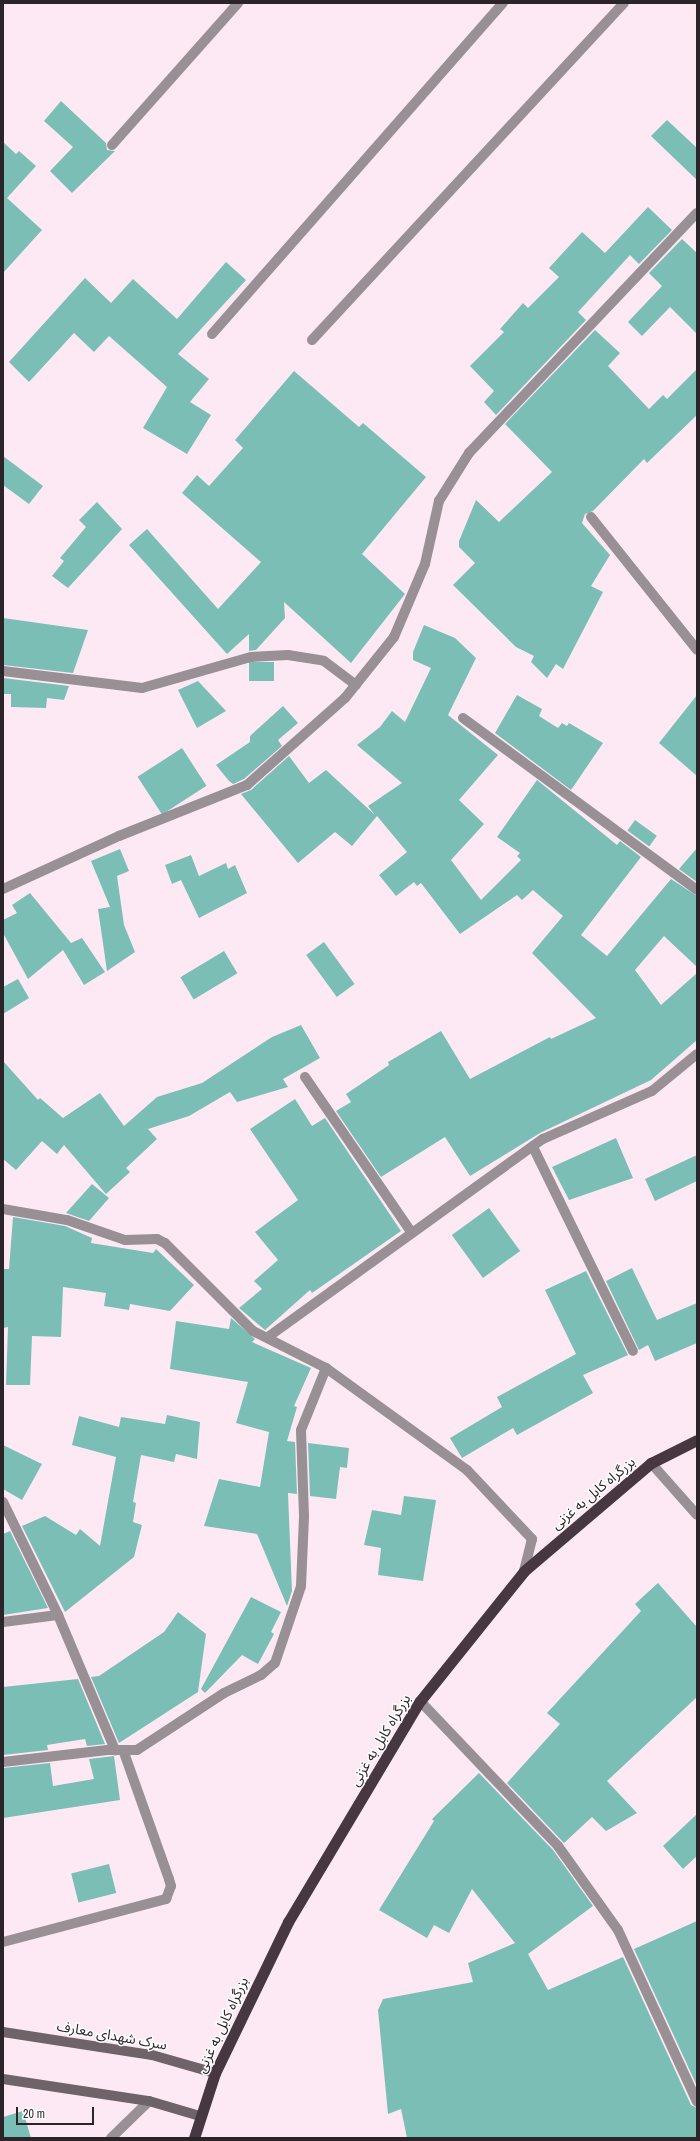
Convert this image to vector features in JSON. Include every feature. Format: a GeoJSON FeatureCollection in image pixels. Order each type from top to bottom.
{"type":"FeatureCollection","features":[{"type":"Feature","properties":{"kind":"highway","name":"بزرگراه کابل به غزنی"},"geometry":{"type":"LineString","coordinates":[[194,2138],[215,2073],[288,1922],[420,1701],[524,1571],[651,1463],[697,1440]]}},
{"type":"Feature","properties":{"kind":"main road","name":"سرک شهدای معارف"},"geometry":{"type":"LineString","coordinates":[[3,2032],[152,2054],[215,2073]]}},
{"type":"Feature","properties":{"kind":"main road"},"geometry":{"type":"LineString","coordinates":[[3,2079],[149,2101],[200,2116]]}},
{"type":"Feature","properties":{"kind":"street"},"geometry":{"type":"LineString","coordinates":[[112,145],[238,3]]}},
{"type":"Feature","properties":{"kind":"street"},"geometry":{"type":"LineString","coordinates":[[212,334],[503,3]]}},
{"type":"Feature","properties":{"kind":"street"},"geometry":{"type":"LineString","coordinates":[[312,340],[624,3]]}},
{"type":"Feature","properties":{"kind":"street"},"geometry":{"type":"LineString","coordinates":[[3,889],[119,836],[247,784],[345,698],[394,637],[425,564],[439,501],[469,454],[697,213]]}},
{"type":"Feature","properties":{"kind":"street"},"geometry":{"type":"LineString","coordinates":[[591,517],[697,650]]}},
{"type":"Feature","properties":{"kind":"street"},"geometry":{"type":"LineString","coordinates":[[3,671],[142,688],[250,657],[288,655],[324,661],[356,684]]}},
{"type":"Feature","properties":{"kind":"street"},"geometry":{"type":"LineString","coordinates":[[463,718],[697,890]]}},
{"type":"Feature","properties":{"kind":"street"},"geometry":{"type":"LineString","coordinates":[[268,1337],[543,1139],[652,1091],[697,1054]]}},
{"type":"Feature","properties":{"kind":"street"},"geometry":{"type":"LineString","coordinates":[[305,1077],[412,1233]]}},
{"type":"Feature","properties":{"kind":"street"},"geometry":{"type":"LineString","coordinates":[[533,1147],[633,1351]]}},
{"type":"Feature","properties":{"kind":"street"},"geometry":{"type":"LineString","coordinates":[[3,1208],[67,1220],[125,1240],[158,1239],[165,1243],[253,1331],[268,1337],[326,1368],[467,1470],[532,1539],[524,1571]]}},
{"type":"Feature","properties":{"kind":"street"},"geometry":{"type":"LineString","coordinates":[[3,1762],[119,1750],[137,1750],[224,1693],[261,1675],[275,1663],[301,1586],[304,1516],[301,1430],[326,1368]]}},
{"type":"Feature","properties":{"kind":"street"},"geometry":{"type":"LineString","coordinates":[[651,1463],[697,1515]]}},
{"type":"Feature","properties":{"kind":"street"},"geometry":{"type":"LineString","coordinates":[[3,1502],[58,1615],[119,1750],[171,1886],[166,1899],[3,1942]]}},
{"type":"Feature","properties":{"kind":"street"},"geometry":{"type":"LineString","coordinates":[[3,1622],[58,1615]]}},
{"type":"Feature","properties":{"kind":"street"},"geometry":{"type":"LineString","coordinates":[[420,1701],[558,1846],[618,1930],[697,2102]]}},
{"type":"Feature","properties":{"kind":"street"},"geometry":{"type":"LineString","coordinates":[[111,2138],[149,2101]]}},
{"type":"Feature","properties":{"kind":"building"},"geometry":{"type":"Polygon","coordinates":[[[61,101],[106,143],[107,150],[115,151],[72,193],[50,171],[73,147],[44,121],[61,101]]]}},
{"type":"Feature","properties":{"kind":"building"},"geometry":{"type":"Polygon","coordinates":[[[667,120],[697,148],[697,180],[651,136],[667,120]]]}},
{"type":"Feature","properties":{"kind":"building"},"geometry":{"type":"Polygon","coordinates":[[[3,142],[16,154],[19,151],[36,166],[7,198],[42,230],[3,273],[3,142]]]}},
{"type":"Feature","properties":{"kind":"building"},"geometry":{"type":"Polygon","coordinates":[[[648,207],[672,230],[639,264],[630,255],[578,312],[586,320],[496,415],[484,402],[494,391],[470,366],[504,332],[500,329],[523,303],[528,308],[559,277],[549,268],[582,232],[605,253],[648,207]]]}},
{"type":"Feature","properties":{"kind":"building"},"geometry":{"type":"Polygon","coordinates":[[[682,239],[697,253],[697,334],[670,307],[642,336],[628,322],[662,286],[649,273],[682,239]]]}},
{"type":"Feature","properties":{"kind":"building"},"geometry":{"type":"Polygon","coordinates":[[[226,262],[246,280],[178,354],[209,379],[190,402],[211,415],[187,454],[143,428],[167,387],[109,336],[94,352],[74,333],[29,382],[9,362],[85,278],[111,303],[133,279],[177,319],[226,262]]]}},
{"type":"Feature","properties":{"kind":"building"},"geometry":{"type":"Polygon","coordinates":[[[595,330],[620,353],[608,366],[649,409],[663,395],[667,399],[697,369],[697,415],[647,463],[644,459],[593,511],[585,514],[582,523],[610,555],[591,586],[603,592],[563,669],[556,664],[547,678],[531,662],[534,656],[516,647],[453,585],[475,563],[459,547],[459,541],[476,500],[499,522],[552,472],[505,424],[595,330]]]}},
{"type":"Feature","properties":{"kind":"building"},"geometry":{"type":"Polygon","coordinates":[[[294,371],[359,427],[363,423],[426,477],[362,554],[405,594],[351,663],[284,602],[285,618],[256,650],[249,651],[249,634],[227,654],[129,545],[147,529],[218,609],[261,562],[182,493],[197,475],[209,486],[243,448],[235,440],[294,371]]]}},
{"type":"Feature","properties":{"kind":"building"},"geometry":{"type":"Polygon","coordinates":[[[3,456],[43,486],[29,504],[3,485],[3,456]]]}},
{"type":"Feature","properties":{"kind":"building"},"geometry":{"type":"Polygon","coordinates":[[[97,502],[122,529],[68,588],[52,576],[64,561],[60,558],[86,527],[79,520],[97,502]]]}},
{"type":"Feature","properties":{"kind":"building"},"geometry":{"type":"Polygon","coordinates":[[[3,618],[88,630],[73,673],[3,665],[3,618]]]}},
{"type":"Feature","properties":{"kind":"building"},"geometry":{"type":"Polygon","coordinates":[[[424,625],[455,638],[476,658],[448,715],[498,755],[459,800],[484,824],[451,860],[481,900],[521,860],[517,856],[520,853],[497,837],[537,780],[617,845],[620,841],[641,857],[581,935],[607,956],[671,879],[697,896],[697,967],[664,936],[635,970],[661,1005],[697,973],[697,1040],[651,1080],[540,1133],[470,1176],[445,1137],[381,1177],[336,1111],[351,1102],[346,1094],[389,1065],[388,1062],[441,1031],[470,1079],[550,1037],[551,1039],[596,1018],[532,953],[563,916],[533,890],[522,900],[517,895],[460,934],[421,883],[417,886],[414,882],[396,896],[379,875],[407,852],[377,816],[352,846],[335,832],[298,863],[241,794],[251,790],[289,756],[309,783],[326,770],[375,815],[368,806],[402,783],[357,745],[380,727],[392,711],[405,722],[431,668],[413,660],[413,652],[424,625]]]}},
{"type":"Feature","properties":{"kind":"building"},"geometry":{"type":"Polygon","coordinates":[[[249,662],[274,662],[274,681],[249,681],[249,662]]]}},
{"type":"Feature","properties":{"kind":"building"},"geometry":{"type":"Polygon","coordinates":[[[3,678],[69,686],[64,700],[47,698],[46,708],[11,707],[11,694],[3,694],[3,678]]]}},
{"type":"Feature","properties":{"kind":"building"},"geometry":{"type":"Polygon","coordinates":[[[198,681],[226,711],[197,728],[178,690],[198,681]]]}},
{"type":"Feature","properties":{"kind":"building"},"geometry":{"type":"Polygon","coordinates":[[[517,695],[542,709],[539,716],[558,728],[562,723],[567,726],[569,723],[603,743],[571,790],[495,733],[517,695]]]}},
{"type":"Feature","properties":{"kind":"building"},"geometry":{"type":"Polygon","coordinates":[[[697,695],[697,776],[659,743],[697,695]]]}},
{"type":"Feature","properties":{"kind":"building"},"geometry":{"type":"Polygon","coordinates":[[[283,706],[298,723],[278,740],[282,746],[244,779],[233,784],[216,765],[250,742],[250,736],[283,706]]]}},
{"type":"Feature","properties":{"kind":"building"},"geometry":{"type":"Polygon","coordinates":[[[182,748],[207,786],[162,815],[138,777],[182,748]]]}},
{"type":"Feature","properties":{"kind":"building"},"geometry":{"type":"Polygon","coordinates":[[[635,820],[657,836],[649,846],[627,831],[635,820]]]}},
{"type":"Feature","properties":{"kind":"building"},"geometry":{"type":"Polygon","coordinates":[[[697,848],[697,882],[679,869],[697,848]]]}},
{"type":"Feature","properties":{"kind":"building"},"geometry":{"type":"Polygon","coordinates":[[[120,849],[129,871],[117,876],[124,925],[135,952],[107,971],[98,909],[110,907],[91,861],[120,849]]]}},
{"type":"Feature","properties":{"kind":"building"},"geometry":{"type":"Polygon","coordinates":[[[191,855],[199,876],[226,863],[228,869],[235,865],[247,893],[199,918],[181,880],[172,884],[165,865],[191,855]]]}},
{"type":"Feature","properties":{"kind":"building"},"geometry":{"type":"Polygon","coordinates":[[[30,893],[71,943],[82,938],[105,972],[84,985],[63,950],[28,979],[3,933],[3,920],[17,913],[12,905],[30,893]]]}},
{"type":"Feature","properties":{"kind":"building"},"geometry":{"type":"Polygon","coordinates":[[[324,942],[355,984],[337,997],[306,955],[324,942]]]}},
{"type":"Feature","properties":{"kind":"building"},"geometry":{"type":"Polygon","coordinates":[[[224,951],[237,973],[194,1000],[180,977],[224,951]]]}},
{"type":"Feature","properties":{"kind":"building"},"geometry":{"type":"Polygon","coordinates":[[[18,979],[29,998],[3,1014],[3,987],[18,979]]]}},
{"type":"Feature","properties":{"kind":"building"},"geometry":{"type":"Polygon","coordinates":[[[301,1025],[320,1058],[283,1079],[288,1087],[237,1102],[230,1092],[189,1116],[148,1129],[157,1139],[126,1168],[130,1172],[106,1194],[64,1145],[57,1154],[42,1141],[16,1170],[3,1159],[3,1061],[38,1100],[40,1098],[63,1118],[100,1093],[124,1126],[157,1097],[202,1083],[272,1037],[301,1025]]]}},
{"type":"Feature","properties":{"kind":"building"},"geometry":{"type":"Polygon","coordinates":[[[295,1099],[312,1126],[325,1118],[401,1231],[312,1293],[310,1290],[265,1330],[239,1308],[262,1289],[254,1281],[278,1260],[255,1232],[298,1200],[250,1129],[295,1099]]]}},
{"type":"Feature","properties":{"kind":"building"},"geometry":{"type":"Polygon","coordinates":[[[616,1138],[633,1178],[569,1200],[552,1167],[616,1138]]]}},
{"type":"Feature","properties":{"kind":"building"},"geometry":{"type":"Polygon","coordinates":[[[697,1155],[697,1181],[655,1201],[645,1179],[697,1155]]]}},
{"type":"Feature","properties":{"kind":"building"},"geometry":{"type":"Polygon","coordinates":[[[92,1184],[109,1198],[89,1221],[66,1213],[92,1184]]]}},
{"type":"Feature","properties":{"kind":"building"},"geometry":{"type":"Polygon","coordinates":[[[489,1208],[520,1251],[483,1278],[452,1235],[489,1208]]]}},
{"type":"Feature","properties":{"kind":"building"},"geometry":{"type":"Polygon","coordinates":[[[13,1217],[65,1226],[92,1238],[91,1243],[153,1253],[156,1249],[194,1285],[170,1311],[130,1304],[129,1310],[104,1306],[106,1293],[63,1287],[61,1337],[32,1336],[30,1385],[6,1385],[8,1327],[3,1328],[3,1269],[9,1269],[13,1217]]]}},
{"type":"Feature","properties":{"kind":"building"},"geometry":{"type":"Polygon","coordinates":[[[632,1268],[657,1320],[697,1303],[697,1343],[655,1361],[648,1345],[639,1350],[606,1281],[632,1268]]]}},
{"type":"Feature","properties":{"kind":"building"},"geometry":{"type":"Polygon","coordinates":[[[586,1271],[628,1355],[583,1375],[593,1393],[517,1435],[513,1428],[462,1458],[450,1438],[502,1407],[497,1397],[576,1354],[545,1290],[586,1271]]]}},
{"type":"Feature","properties":{"kind":"building"},"geometry":{"type":"Polygon","coordinates":[[[231,1318],[255,1339],[252,1342],[311,1368],[294,1406],[297,1407],[287,1441],[295,1442],[297,1494],[288,1493],[292,1591],[287,1606],[257,1534],[204,1526],[219,1479],[260,1487],[269,1432],[236,1423],[248,1382],[170,1369],[176,1321],[229,1329],[231,1318]]]}},
{"type":"Feature","properties":{"kind":"building"},"geometry":{"type":"Polygon","coordinates":[[[167,1415],[200,1422],[197,1459],[176,1454],[174,1462],[141,1455],[133,1502],[136,1503],[133,1522],[142,1525],[134,1557],[65,1612],[22,1526],[45,1516],[76,1535],[80,1529],[100,1546],[116,1457],[72,1445],[79,1416],[119,1427],[121,1417],[165,1424],[167,1415]]]}},
{"type":"Feature","properties":{"kind":"building"},"geometry":{"type":"Polygon","coordinates":[[[308,1443],[349,1448],[347,1468],[340,1467],[336,1499],[310,1496],[308,1443]]]}},
{"type":"Feature","properties":{"kind":"building"},"geometry":{"type":"Polygon","coordinates":[[[3,1445],[42,1464],[22,1500],[3,1489],[3,1445]]]}},
{"type":"Feature","properties":{"kind":"building"},"geometry":{"type":"Polygon","coordinates":[[[404,1496],[436,1500],[423,1581],[378,1575],[381,1548],[364,1545],[372,1510],[401,1515],[404,1496]]]}},
{"type":"Feature","properties":{"kind":"building"},"geometry":{"type":"Polygon","coordinates":[[[10,1531],[48,1608],[3,1615],[3,1534],[10,1531]]]}},
{"type":"Feature","properties":{"kind":"building"},"geometry":{"type":"Polygon","coordinates":[[[658,1583],[697,1627],[697,1697],[607,1781],[637,1813],[606,1831],[592,1817],[564,1843],[507,1783],[560,1724],[547,1713],[641,1611],[635,1604],[658,1583]]]}},
{"type":"Feature","properties":{"kind":"building"},"geometry":{"type":"Polygon","coordinates":[[[251,1597],[281,1612],[271,1632],[274,1634],[258,1664],[242,1655],[205,1693],[201,1689],[251,1597]]]}},
{"type":"Feature","properties":{"kind":"building"},"geometry":{"type":"Polygon","coordinates":[[[178,1612],[206,1634],[198,1692],[119,1743],[91,1677],[99,1676],[164,1632],[178,1612]]]}},
{"type":"Feature","properties":{"kind":"building"},"geometry":{"type":"Polygon","coordinates":[[[78,1679],[105,1744],[87,1746],[85,1739],[47,1745],[48,1750],[3,1755],[3,1687],[78,1679]]]}},
{"type":"Feature","properties":{"kind":"building"},"geometry":{"type":"Polygon","coordinates":[[[114,1756],[120,1800],[3,1818],[3,1768],[50,1763],[53,1786],[94,1779],[89,1759],[114,1756]]]}},
{"type":"Feature","properties":{"kind":"building"},"geometry":{"type":"Polygon","coordinates":[[[479,1773],[553,1850],[593,1906],[528,1954],[548,1990],[623,1957],[691,2105],[697,2108],[697,2138],[407,2138],[401,2109],[388,2114],[378,2010],[383,1999],[473,1982],[468,1963],[515,1943],[472,1889],[449,1933],[434,1925],[427,1938],[379,1910],[434,1821],[432,1819],[479,1773]]]}},
{"type":"Feature","properties":{"kind":"building"},"geometry":{"type":"Polygon","coordinates":[[[697,1814],[697,1856],[683,1869],[663,1846],[697,1814]]]}},
{"type":"Feature","properties":{"kind":"building"},"geometry":{"type":"Polygon","coordinates":[[[109,1864],[116,1893],[78,1903],[71,1873],[109,1864]]]}},
{"type":"Feature","properties":{"kind":"building"},"geometry":{"type":"Polygon","coordinates":[[[697,1921],[697,2086],[634,1949],[697,1921]]]}},
{"type":"Feature","properties":{"kind":"building"},"geometry":{"type":"Polygon","coordinates":[[[23,2111],[31,2138],[3,2138],[3,2117],[23,2111]]]}}]}
